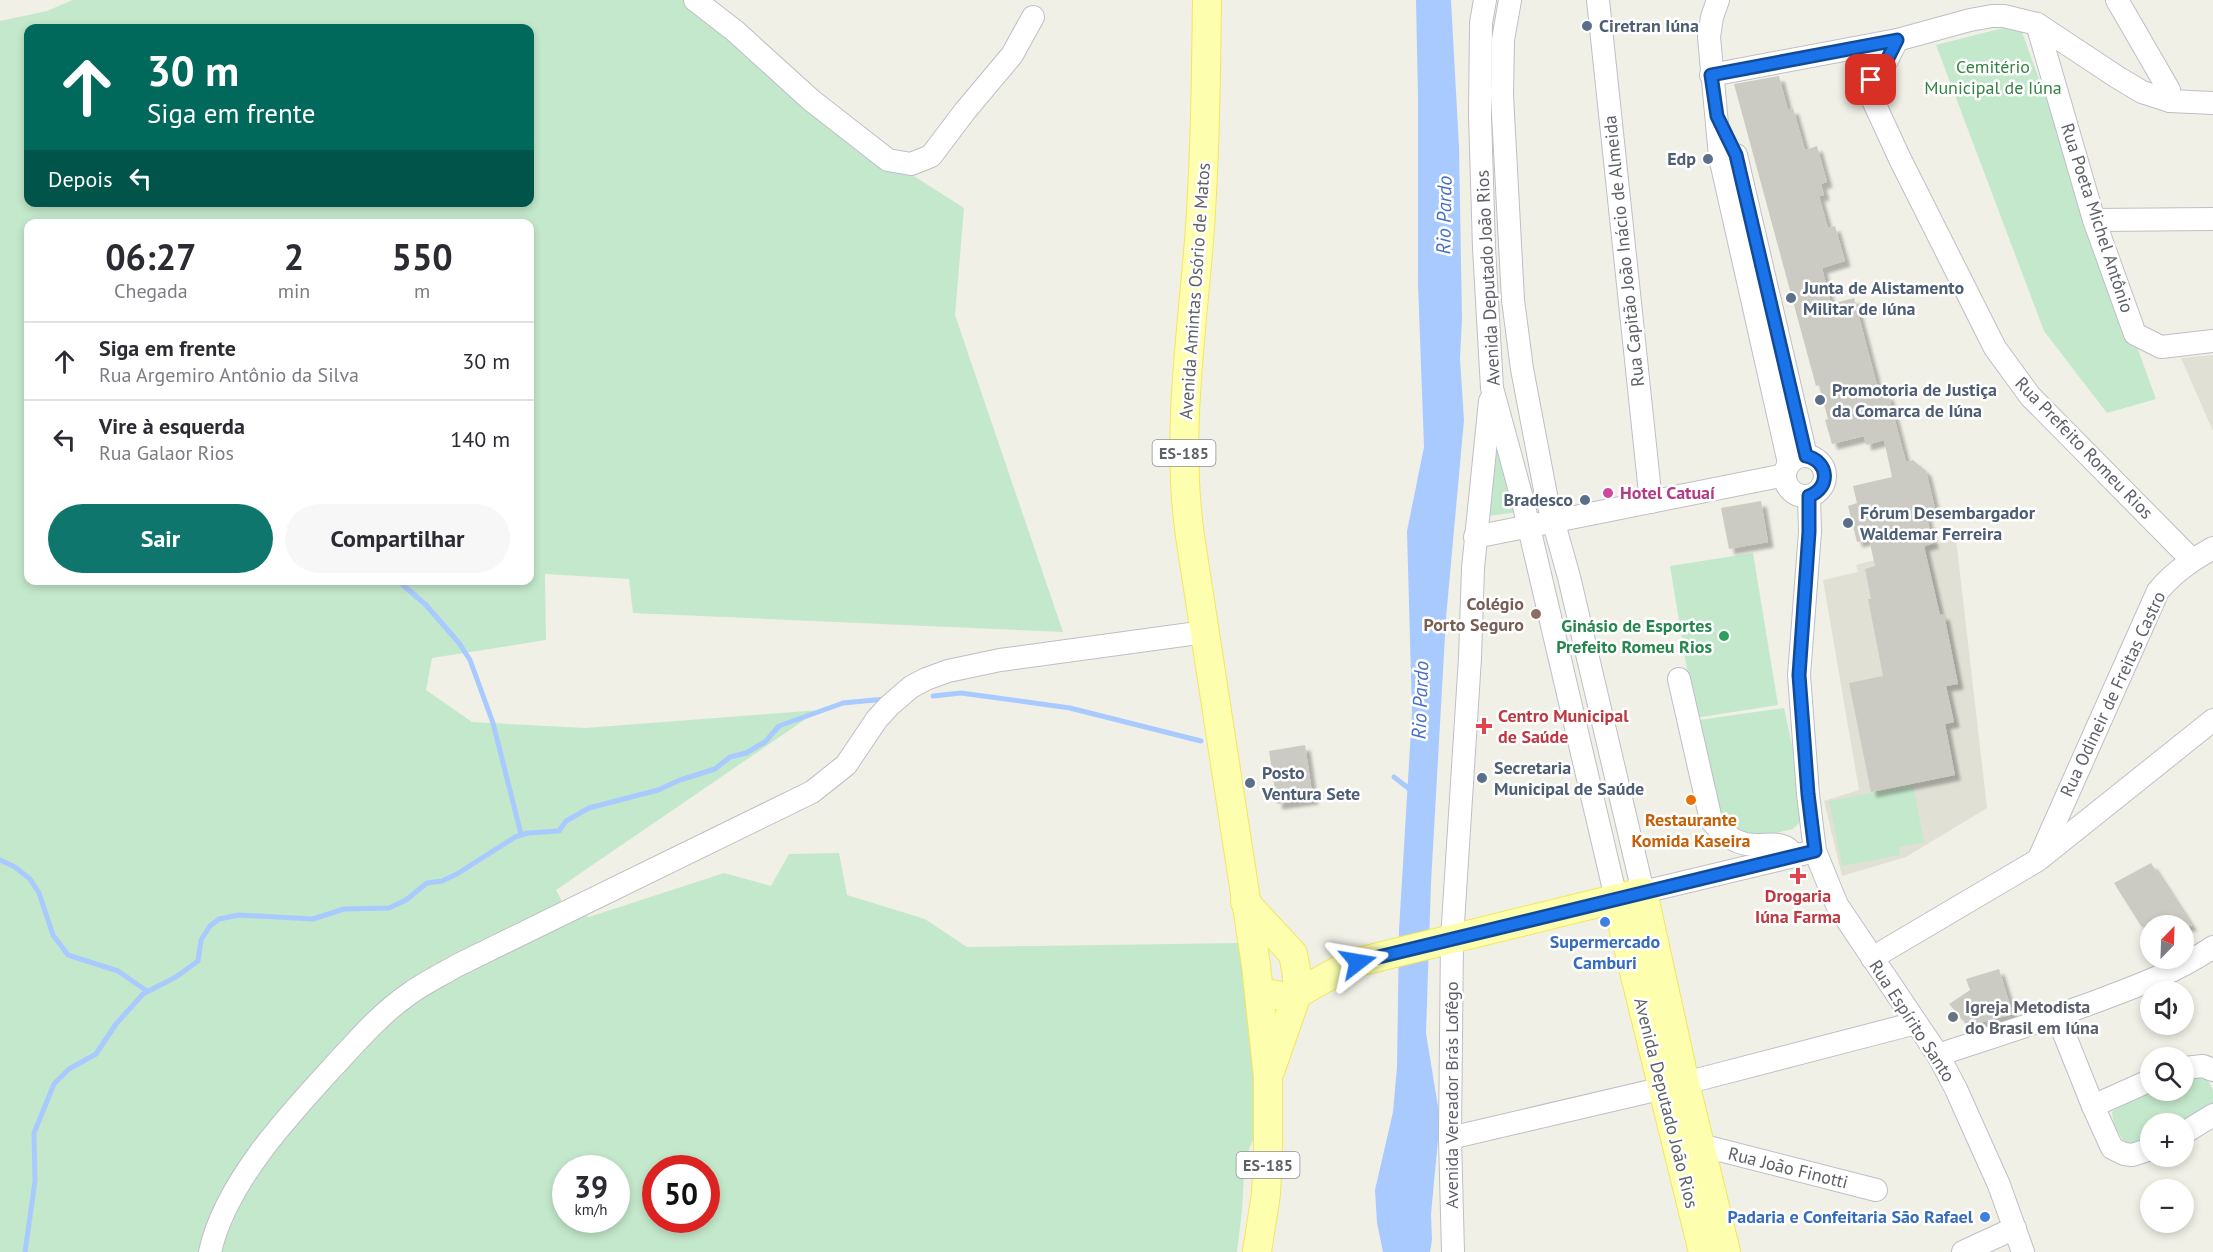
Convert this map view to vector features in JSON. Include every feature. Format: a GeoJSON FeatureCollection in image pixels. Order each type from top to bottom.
{"type":"FeatureCollection","features":[{"type":"Feature","properties":{"kind":"main road","name":"Avenida Amintas Osório de Matos"},"geometry":{"type":"LineString","coordinates":[[1207,0],[1205,167],[1186,400],[1183,468],[1188,524],[1245,902]]}},
{"type":"Feature","properties":{"kind":"main road"},"geometry":{"type":"LineString","coordinates":[[1354,963],[1293,954],[1273,954],[1257,979],[1279,997],[1298,994],[1354,963],[1629,895]]}},
{"type":"Feature","properties":{"kind":"main road","name":"Avenida Deputado João Rios"},"geometry":{"type":"LineString","coordinates":[[1629,895],[1673,1086],[1703,1252]]}},
{"type":"Feature","properties":{"kind":"main road"},"geometry":{"type":"LineString","coordinates":[[1245,902],[1293,954],[1298,994],[1268,1077]]}},
{"type":"Feature","properties":{"kind":"main road","name":"ES-185"},"geometry":{"type":"LineString","coordinates":[[1245,902],[1257,979],[1268,1077],[1266,1194],[1257,1252]]}},
{"type":"Feature","properties":{"kind":"main road","name":"Avenida Deputado João Rios"},"geometry":{"type":"LineString","coordinates":[[1673,1086],[1700,1145],[1725,1252]]}},
{"type":"Feature","properties":{"kind":"street"},"geometry":{"type":"LineString","coordinates":[[694,0],[735,31],[810,99],[888,160],[911,164],[932,156],[965,111],[1012,55],[1033,17]]}},
{"type":"Feature","properties":{"kind":"street","name":"Avenida Deputado João Rios"},"geometry":{"type":"LineString","coordinates":[[1485,0],[1481,23],[1480,116],[1484,248],[1492,388],[1629,895]]}},
{"type":"Feature","properties":{"kind":"street","name":"Avenida Deputado João Rios"},"geometry":{"type":"LineString","coordinates":[[1509,0],[1503,40],[1502,86],[1513,300],[1522,369],[1629,895]]}},
{"type":"Feature","properties":{"kind":"street","name":"Rua Capitão João Inácio de Almeida"},"geometry":{"type":"LineString","coordinates":[[1598,0],[1651,502]]}},
{"type":"Feature","properties":{"kind":"street"},"geometry":{"type":"LineString","coordinates":[[1475,537],[1651,502],[1793,465],[1813,457],[1822,466],[1825,478],[1820,490],[1809,496],[1801,496],[1789,489],[1793,465],[1720,157],[1709,37],[1712,17],[1718,0]]}},
{"type":"Feature","properties":{"kind":"street"},"geometry":{"type":"LineString","coordinates":[[2117,0],[2169,90],[2170,101]]}},
{"type":"Feature","properties":{"kind":"street"},"geometry":{"type":"LineString","coordinates":[[1711,75],[1897,40],[1992,16],[2013,17],[2037,24],[2142,92],[2170,101],[2213,103]]}},
{"type":"Feature","properties":{"kind":"street","name":"Rua Poeta Michel Antônio"},"geometry":{"type":"LineString","coordinates":[[2037,24],[2094,220],[2135,334],[2161,346],[2213,341]]}},
{"type":"Feature","properties":{"kind":"street","name":"Rua Prefeito Romeu Rios"},"geometry":{"type":"LineString","coordinates":[[1897,40],[1887,60],[1871,80],[1870,94],[1995,348],[2030,396],[2192,560]]}},
{"type":"Feature","properties":{"kind":"street"},"geometry":{"type":"LineString","coordinates":[[2094,220],[2213,219]]}},
{"type":"Feature","properties":{"kind":"street","name":"Avenida Vereador Brás Lofêgo"},"geometry":{"type":"LineString","coordinates":[[1453,1252],[1442,941],[1470,658],[1475,537],[1492,388]]}},
{"type":"Feature","properties":{"kind":"street","name":"Rua Espírito Santo"},"geometry":{"type":"LineString","coordinates":[[1809,496],[1809,532],[1799,675],[1808,794],[1805,853],[1837,905],[1938,1055],[1982,1143],[2022,1252]]}},
{"type":"Feature","properties":{"kind":"street","name":"Rua Odineir de Freitas Castro"},"geometry":{"type":"LineString","coordinates":[[2038,860],[2158,591],[2169,578],[2192,560],[2213,548]]}},
{"type":"Feature","properties":{"kind":"street"},"geometry":{"type":"LineString","coordinates":[[210,1252],[213,1236],[224,1212],[262,1151],[303,1099],[360,1036],[409,993],[456,966],[812,792],[846,765],[889,705],[910,687],[926,679],[948,671],[1000,660],[1204,632]]}},
{"type":"Feature","properties":{"kind":"street"},"geometry":{"type":"LineString","coordinates":[[1678,679],[1711,820],[1736,841],[1754,845],[1782,845],[1805,853]]}},
{"type":"Feature","properties":{"kind":"street"},"geometry":{"type":"LineString","coordinates":[[1872,958],[2038,860],[2213,720]]}},
{"type":"Feature","properties":{"kind":"street"},"geometry":{"type":"LineString","coordinates":[[1629,895],[1805,853]]}},
{"type":"Feature","properties":{"kind":"street"},"geometry":{"type":"LineString","coordinates":[[1938,1055],[2057,1016],[2160,978],[2186,965],[2213,947]]}},
{"type":"Feature","properties":{"kind":"street"},"geometry":{"type":"LineString","coordinates":[[2057,1016],[2092,1106],[2112,1148],[2124,1154],[2140,1152]]}},
{"type":"Feature","properties":{"kind":"street"},"geometry":{"type":"LineString","coordinates":[[1449,1138],[1673,1086],[1916,1023]]}},
{"type":"Feature","properties":{"kind":"street"},"geometry":{"type":"LineString","coordinates":[[2194,1067],[2203,1066],[2213,1070]]}},
{"type":"Feature","properties":{"kind":"street"},"geometry":{"type":"LineString","coordinates":[[2092,1106],[2140,1085]]}},
{"type":"Feature","properties":{"kind":"street"},"geometry":{"type":"LineString","coordinates":[[2194,1127],[2213,1115]]}},
{"type":"Feature","properties":{"kind":"street","name":"Rua João Finotti"},"geometry":{"type":"LineString","coordinates":[[1700,1145],[1876,1190]]}},
{"type":"Feature","properties":{"kind":"street"},"geometry":{"type":"LineString","coordinates":[[1963,1252],[2015,1228]]}},
{"type":"Feature","properties":{"kind":"shaded area"},"geometry":{"type":"Polygon","coordinates":[[[2213,355],[2213,431],[2181,358],[2213,355]]]}},
{"type":"Feature","properties":{"kind":"shaded area"},"geometry":{"type":"Polygon","coordinates":[[[1956,539],[1987,808],[1906,857],[1842,876],[1824,801],[1859,790],[1823,580],[1858,572],[1856,565],[1956,539]]]}},
{"type":"Feature","properties":{"kind":"green space"},"geometry":{"type":"Polygon","coordinates":[[[73,0],[703,0],[895,164],[964,208],[955,315],[1063,632],[633,613],[629,579],[545,574],[546,640],[432,658],[426,690],[472,722],[585,728],[819,710],[556,890],[566,909],[589,917],[724,873],[771,886],[789,854],[839,853],[847,895],[925,919],[967,947],[1241,943],[1260,1124],[1249,1149],[1244,1173],[1237,1252],[0,1252],[0,21],[47,11],[73,0]]]}},
{"type":"Feature","properties":{"kind":"green space","name":"Cemitério Municipal de Iúna"},"geometry":{"type":"Polygon","coordinates":[[[2019,24],[2156,399],[2107,413],[2044,331],[1936,45],[2019,24]]]}},
{"type":"Feature","properties":{"kind":"green space"},"geometry":{"type":"Polygon","coordinates":[[[1496,436],[1518,512],[1489,516],[1496,436]]]}},
{"type":"Feature","properties":{"kind":"green space","name":"Ginásio de Esportes Prefeito Romeu Rios"},"geometry":{"type":"Polygon","coordinates":[[[1753,553],[1778,705],[1695,718],[1670,566],[1753,553]]]}},
{"type":"Feature","properties":{"kind":"green space"},"geometry":{"type":"Polygon","coordinates":[[[1784,708],[1805,805],[1802,820],[1793,829],[1751,839],[1720,818],[1699,720],[1784,708]]]}},
{"type":"Feature","properties":{"kind":"green space"},"geometry":{"type":"Polygon","coordinates":[[[1913,785],[1924,842],[1899,847],[1900,855],[1842,866],[1829,801],[1913,785]]]}},
{"type":"Feature","properties":{"kind":"green space"},"geometry":{"type":"Polygon","coordinates":[[[2194,1077],[2206,1077],[2213,1090],[2213,1103],[2194,1114],[2140,1113],[2140,1144],[2126,1144],[2114,1126],[2112,1112],[2140,1094],[2140,1101],[2194,1101],[2194,1077]]]}},
{"type":"Feature","properties":{"kind":"water","name":"Rio Pardo"},"geometry":{"type":"Polygon","coordinates":[[[1416,0],[1451,0],[1459,147],[1462,318],[1460,359],[1464,420],[1446,618],[1431,883],[1426,1033],[1440,1119],[1431,1214],[1432,1240],[1430,1252],[1383,1252],[1377,1223],[1375,1190],[1393,1112],[1397,1067],[1399,930],[1412,713],[1407,531],[1424,447],[1418,283],[1416,0]]]}},
{"type":"Feature","properties":{"kind":"building"},"geometry":{"type":"Polygon","coordinates":[[[1779,76],[1788,110],[1793,108],[1805,150],[1817,146],[1827,182],[1821,184],[1824,195],[1819,196],[1828,228],[1835,226],[1845,261],[1822,268],[1831,304],[1854,298],[1880,396],[1888,394],[1906,462],[1913,460],[1926,471],[1935,508],[1925,510],[1933,543],[1924,546],[1940,615],[1944,614],[1958,684],[1946,686],[1954,722],[1945,724],[1955,775],[1871,792],[1849,683],[1883,676],[1868,599],[1871,599],[1865,569],[1875,566],[1869,539],[1857,542],[1848,506],[1857,503],[1853,486],[1892,477],[1884,440],[1866,445],[1864,436],[1832,444],[1825,420],[1828,419],[1819,385],[1816,386],[1734,84],[1779,76]]]}},
{"type":"Feature","properties":{"kind":"building"},"geometry":{"type":"Polygon","coordinates":[[[1761,501],[1768,542],[1729,549],[1721,508],[1761,501]]]}},
{"type":"Feature","properties":{"kind":"building"},"geometry":{"type":"Polygon","coordinates":[[[1305,745],[1313,799],[1277,804],[1269,751],[1305,745]]]}},
{"type":"Feature","properties":{"kind":"building"},"geometry":{"type":"Polygon","coordinates":[[[2151,863],[2185,915],[2140,915],[2140,924],[2114,883],[2151,863]]]}},
{"type":"Feature","properties":{"kind":"building"},"geometry":{"type":"Polygon","coordinates":[[[1999,969],[2013,1014],[1968,1026],[1949,1004],[1970,990],[1966,979],[1999,969]]]}},
{"type":"Feature","properties":{"kind":"waterway"},"geometry":{"type":"LineString","coordinates":[[403,585],[426,605],[459,643],[470,660],[493,723],[521,834]]}},
{"type":"Feature","properties":{"kind":"waterway"},"geometry":{"type":"LineString","coordinates":[[933,696],[961,693],[1070,708],[1201,741]]}},
{"type":"Feature","properties":{"kind":"waterway"},"geometry":{"type":"LineString","coordinates":[[25,1252],[35,1181],[34,1133],[54,1084],[69,1069],[96,1054],[116,1024],[143,994],[176,977],[198,961],[201,940],[210,926],[219,919],[239,915],[313,919],[344,909],[389,908],[406,900],[427,883],[442,881],[457,874],[515,837],[528,833],[559,831],[566,821],[589,808],[658,790],[715,769],[730,757],[746,753],[765,742],[779,726],[843,703],[885,699]]}},
{"type":"Feature","properties":{"kind":"waterway"},"geometry":{"type":"LineString","coordinates":[[1394,777],[1412,791]]}},
{"type":"Feature","properties":{"kind":"waterway"},"geometry":{"type":"LineString","coordinates":[[0,860],[15,867],[30,879],[39,893],[53,935],[68,955],[118,971],[147,991]]}},
{"type":"Feature","properties":{"kind":"place","name":"Ciretran Iúna"},"geometry":{"type":"Point","coordinates":[1587,26]}},
{"type":"Feature","properties":{"kind":"place","name":"Edp"},"geometry":{"type":"Point","coordinates":[1708,159]}},
{"type":"Feature","properties":{"kind":"place","name":"Junta de Alistamento Militar de Iúna"},"geometry":{"type":"Point","coordinates":[1791,298]}},
{"type":"Feature","properties":{"kind":"place","name":"Promotoria de Justiça da Comarca de Iúna"},"geometry":{"type":"Point","coordinates":[1820,400]}},
{"type":"Feature","properties":{"kind":"place","name":"Hotel Catuaí"},"geometry":{"type":"Point","coordinates":[1608,493]}},
{"type":"Feature","properties":{"kind":"place","name":"Bradesco"},"geometry":{"type":"Point","coordinates":[1585,500]}},
{"type":"Feature","properties":{"kind":"place","name":"Fórum Desembargador Waldemar Ferreira"},"geometry":{"type":"Point","coordinates":[1848,523]}},
{"type":"Feature","properties":{"kind":"place","name":"Colégio Porto Seguro"},"geometry":{"type":"Point","coordinates":[1536,614]}},
{"type":"Feature","properties":{"kind":"place","name":"Ginásio de Esportes Prefeito Romeu Rios"},"geometry":{"type":"Point","coordinates":[1724,636]}},
{"type":"Feature","properties":{"kind":"place","name":"Centro Municipal de Saúde"},"geometry":{"type":"Point","coordinates":[1484,726]}},
{"type":"Feature","properties":{"kind":"place","name":"Secretaria Municipal de Saúde"},"geometry":{"type":"Point","coordinates":[1482,778]}},
{"type":"Feature","properties":{"kind":"place","name":"Posto Ventura Sete"},"geometry":{"type":"Point","coordinates":[1250,783]}},
{"type":"Feature","properties":{"kind":"place","name":"Restaurante Komida Kaseira"},"geometry":{"type":"Point","coordinates":[1691,800]}},
{"type":"Feature","properties":{"kind":"place","name":"Drogaria Iúna Farma"},"geometry":{"type":"Point","coordinates":[1798,876]}},
{"type":"Feature","properties":{"kind":"place","name":"Supermercado Camburi"},"geometry":{"type":"Point","coordinates":[1605,922]}},
{"type":"Feature","properties":{"kind":"place","name":"Igreja Metodista do Brasil em Iúna"},"geometry":{"type":"Point","coordinates":[1953,1017]}},
{"type":"Feature","properties":{"kind":"place","name":"Padaria e Confeitaria São Rafael"},"geometry":{"type":"Point","coordinates":[1985,1217]}},
{"type":"Feature","properties":{"kind":"route"},"geometry":{"type":"LineString","coordinates":[[1358,962],[1815,851],[1808,794],[1799,675],[1809,532],[1809,496],[1820,490],[1824,484],[1825,472],[1818,461],[1806,456],[1736,155],[1717,116],[1711,75],[1897,40],[1891,55],[1871,80]]}}]}
